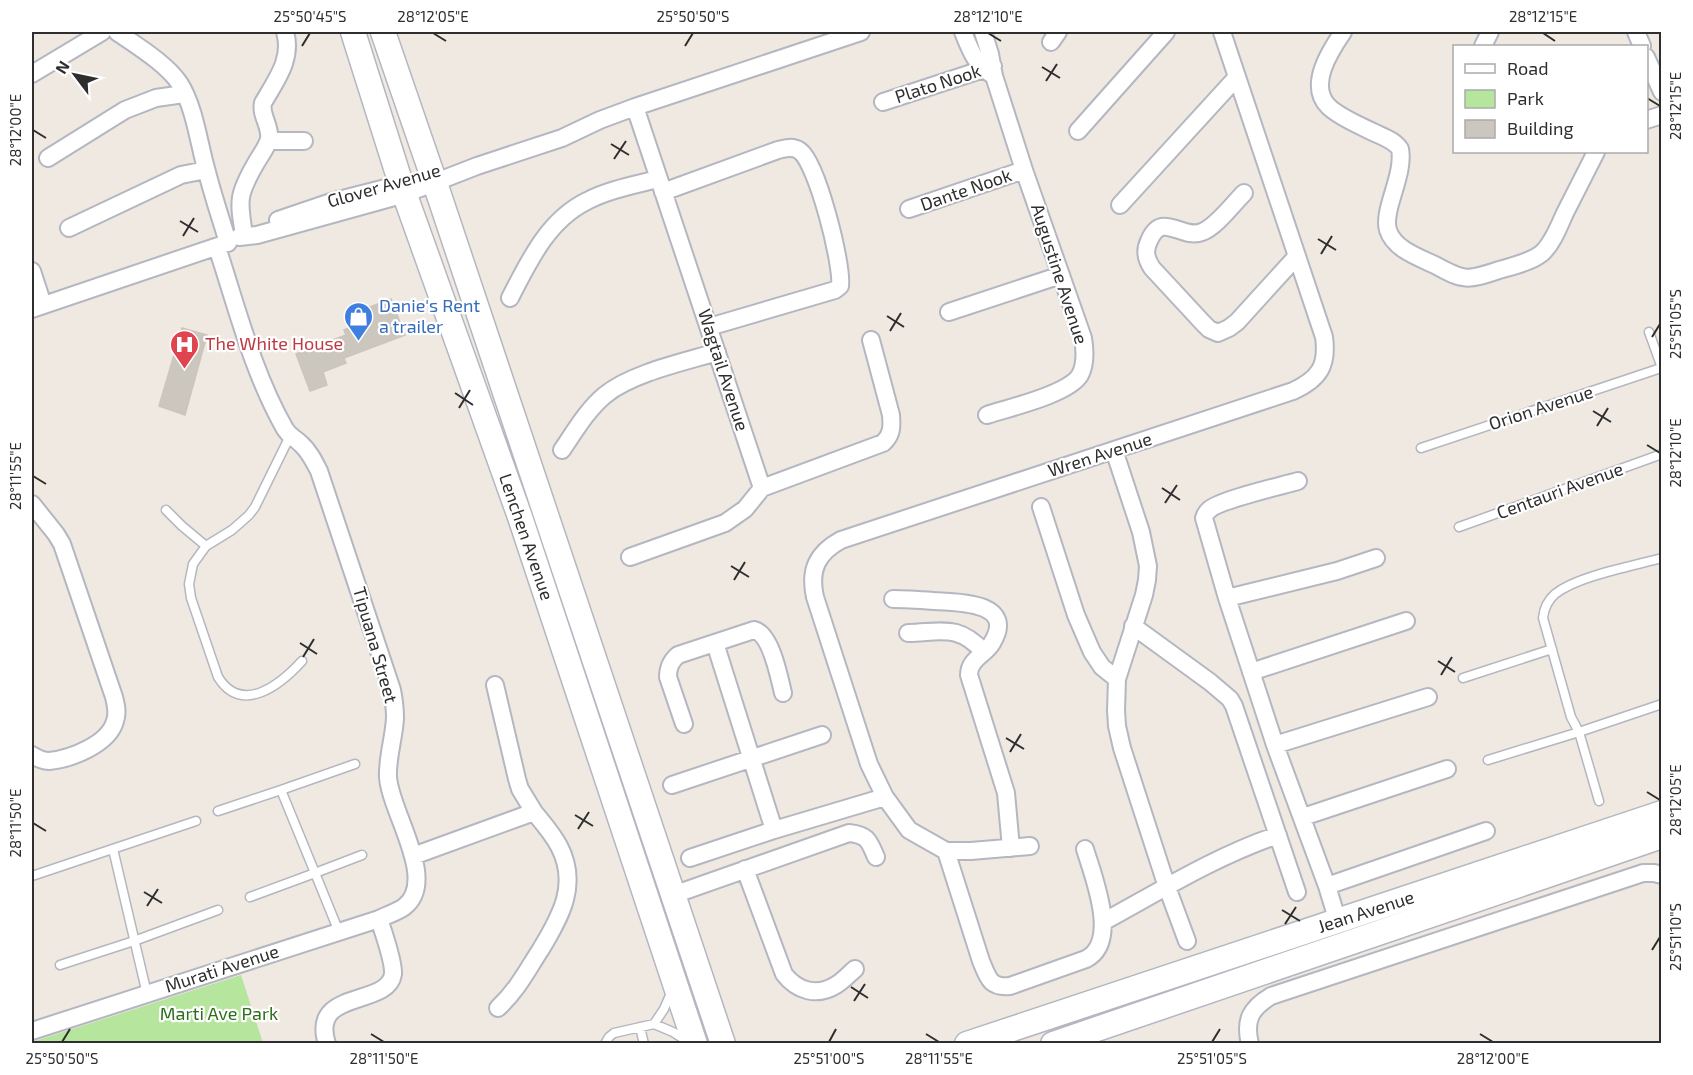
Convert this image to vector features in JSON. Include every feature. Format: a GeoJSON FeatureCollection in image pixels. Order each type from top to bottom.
{"type":"FeatureCollection","features":[{"type":"Feature","properties":{"kind":"main road","name":"Lenchen Avenue"},"geometry":{"type":"LineString","coordinates":[[353,32],[403,189],[524,528],[674,980],[693,1044]]}},
{"type":"Feature","properties":{"kind":"main road","name":"Lenchen Avenue"},"geometry":{"type":"LineString","coordinates":[[383,32],[723,1044]]}},
{"type":"Feature","properties":{"kind":"main road","name":"Jean Avenue"},"geometry":{"type":"LineString","coordinates":[[967,1044],[1338,921],[1660,825]]}},
{"type":"Feature","properties":{"kind":"main road","name":"Jean Avenue"},"geometry":{"type":"LineString","coordinates":[[1053,1044],[1660,825]]}},
{"type":"Feature","properties":{"kind":"street"},"geometry":{"type":"LineString","coordinates":[[32,74],[102,32]]}},
{"type":"Feature","properties":{"kind":"street"},"geometry":{"type":"LineString","coordinates":[[117,32],[165,69],[180,85],[199,139],[206,170],[235,240]]}},
{"type":"Feature","properties":{"kind":"street"},"geometry":{"type":"LineString","coordinates":[[235,240],[240,212],[240,196],[249,175],[269,141],[268,126],[262,108],[285,62],[287,46],[285,32]]}},
{"type":"Feature","properties":{"kind":"street","name":"Glover Avenue"},"geometry":{"type":"LineString","coordinates":[[37,307],[235,240],[332,215],[434,179],[461,162],[518,141],[558,128],[600,120],[861,32]]}},
{"type":"Feature","properties":{"kind":"street","name":"Augustine Avenue"},"geometry":{"type":"LineString","coordinates":[[963,32],[973,56],[990,70]]}},
{"type":"Feature","properties":{"kind":"street","name":"Augustine Avenue"},"geometry":{"type":"LineString","coordinates":[[983,32],[990,70],[1083,338],[1085,350],[1080,374],[1068,387],[987,415]]}},
{"type":"Feature","properties":{"kind":"street"},"geometry":{"type":"LineString","coordinates":[[1077,131],[1166,32]]}},
{"type":"Feature","properties":{"kind":"street","name":"Wren Avenue"},"geometry":{"type":"LineString","coordinates":[[946,851],[909,830],[885,797],[869,765],[815,597],[813,576],[815,568],[820,556],[829,547],[865,531],[1293,391],[1309,383],[1315,377],[1324,362],[1326,351],[1324,337],[1222,32]]}},
{"type":"Feature","properties":{"kind":"street"},"geometry":{"type":"LineString","coordinates":[[1343,32],[1324,64],[1321,75],[1321,95],[1331,109],[1391,140],[1400,149],[1401,163],[1388,214],[1388,231],[1402,248],[1456,276],[1472,279],[1521,263],[1543,252],[1555,234],[1596,153]]}},
{"type":"Feature","properties":{"kind":"street"},"geometry":{"type":"LineString","coordinates":[[1648,59],[1662,92]]}},
{"type":"Feature","properties":{"kind":"street","name":"Plato Nook"},"geometry":{"type":"LineString","coordinates":[[883,102],[990,70]]}},
{"type":"Feature","properties":{"kind":"street"},"geometry":{"type":"LineString","coordinates":[[1120,205],[1237,77]]}},
{"type":"Feature","properties":{"kind":"street"},"geometry":{"type":"LineString","coordinates":[[48,158],[125,110],[156,98],[184,94]]}},
{"type":"Feature","properties":{"kind":"street","name":"Wagtail Avenue"},"geometry":{"type":"LineString","coordinates":[[635,107],[762,488]]}},
{"type":"Feature","properties":{"kind":"street"},"geometry":{"type":"LineString","coordinates":[[269,141],[304,141]]}},
{"type":"Feature","properties":{"kind":"street"},"geometry":{"type":"LineString","coordinates":[[510,298],[526,265],[541,243],[561,218],[587,200],[603,194],[661,185],[778,150],[797,149],[806,157],[817,181],[838,262],[840,286],[835,290],[709,327]]}},
{"type":"Feature","properties":{"kind":"street"},"geometry":{"type":"LineString","coordinates":[[69,228],[181,175],[206,170]]}},
{"type":"Feature","properties":{"kind":"street","name":"Dante Nook"},"geometry":{"type":"LineString","coordinates":[[909,209],[1024,170]]}},
{"type":"Feature","properties":{"kind":"street"},"geometry":{"type":"LineString","coordinates":[[1244,193],[1210,228],[1202,232],[1188,233],[1161,226],[1150,237],[1146,250],[1147,261],[1152,268],[1209,329],[1218,333],[1236,322],[1297,256]]}},
{"type":"Feature","properties":{"kind":"street","name":"Tipuana Street"},"geometry":{"type":"LineString","coordinates":[[235,240],[261,377],[284,428],[306,449],[319,471],[392,690],[395,719],[388,776],[392,797],[418,877],[412,899],[403,908],[379,919]]}},
{"type":"Feature","properties":{"kind":"street"},"geometry":{"type":"LineString","coordinates":[[32,271],[37,307]]}},
{"type":"Feature","properties":{"kind":"street"},"geometry":{"type":"LineString","coordinates":[[949,312],[1061,275]]}},
{"type":"Feature","properties":{"kind":"street"},"geometry":{"type":"LineString","coordinates":[[630,557],[725,523],[746,509],[762,488],[883,443],[888,439],[892,426],[891,415],[871,340]]}},
{"type":"Feature","properties":{"kind":"street"},"geometry":{"type":"LineString","coordinates":[[562,450],[589,411],[615,388],[650,373],[717,352]]}},
{"type":"Feature","properties":{"kind":"street"},"geometry":{"type":"LineString","coordinates":[[1114,450],[1141,532],[1148,567],[1148,580],[1117,679],[1116,710],[1119,738],[1187,941]]}},
{"type":"Feature","properties":{"kind":"street"},"geometry":{"type":"LineString","coordinates":[[1298,481],[1214,507],[1206,514],[1205,522],[1275,745],[1303,817],[1338,921]]}},
{"type":"Feature","properties":{"kind":"street"},"geometry":{"type":"LineString","coordinates":[[32,504],[62,544],[111,686],[116,709],[116,720],[112,729],[98,744],[80,753],[48,761],[32,755]]}},
{"type":"Feature","properties":{"kind":"street"},"geometry":{"type":"LineString","coordinates":[[1041,507],[1076,615],[1092,652],[1102,667],[1117,679]]}},
{"type":"Feature","properties":{"kind":"street"},"geometry":{"type":"LineString","coordinates":[[1227,598],[1337,571],[1376,558]]}},
{"type":"Feature","properties":{"kind":"street"},"geometry":{"type":"LineString","coordinates":[[892,599],[964,602],[985,607],[993,613],[998,627],[992,644],[971,665],[969,675],[1006,792],[1011,848]]}},
{"type":"Feature","properties":{"kind":"street"},"geometry":{"type":"LineString","coordinates":[[1251,672],[1406,621]]}},
{"type":"Feature","properties":{"kind":"street"},"geometry":{"type":"LineString","coordinates":[[1133,627],[1185,663],[1230,699],[1238,713],[1297,892]]}},
{"type":"Feature","properties":{"kind":"street"},"geometry":{"type":"LineString","coordinates":[[684,724],[668,677],[670,664],[678,655],[753,630],[760,632],[768,643],[783,693]]}},
{"type":"Feature","properties":{"kind":"street"},"geometry":{"type":"LineString","coordinates":[[908,633],[955,631],[975,642],[984,652]]}},
{"type":"Feature","properties":{"kind":"street"},"geometry":{"type":"LineString","coordinates":[[715,643],[774,830]]}},
{"type":"Feature","properties":{"kind":"street"},"geometry":{"type":"LineString","coordinates":[[495,685],[520,789],[560,848],[568,874],[568,888],[558,920],[525,977],[498,1008]]}},
{"type":"Feature","properties":{"kind":"street"},"geometry":{"type":"LineString","coordinates":[[1275,745],[1428,697]]}},
{"type":"Feature","properties":{"kind":"street"},"geometry":{"type":"LineString","coordinates":[[672,785],[822,735]]}},
{"type":"Feature","properties":{"kind":"street"},"geometry":{"type":"LineString","coordinates":[[1303,817],[1447,769]]}},
{"type":"Feature","properties":{"kind":"street"},"geometry":{"type":"LineString","coordinates":[[690,858],[885,797]]}},
{"type":"Feature","properties":{"kind":"street"},"geometry":{"type":"LineString","coordinates":[[413,856],[534,812]]}},
{"type":"Feature","properties":{"kind":"street"},"geometry":{"type":"LineString","coordinates":[[1327,886],[1486,831]]}},
{"type":"Feature","properties":{"kind":"street"},"geometry":{"type":"LineString","coordinates":[[673,895],[849,833],[860,834],[869,840],[876,857]]}},
{"type":"Feature","properties":{"kind":"street"},"geometry":{"type":"LineString","coordinates":[[1102,922],[1224,856],[1278,835]]}},
{"type":"Feature","properties":{"kind":"street"},"geometry":{"type":"LineString","coordinates":[[1030,846],[946,851],[981,961],[988,977],[993,984],[998,986],[1010,986],[1092,956],[1096,951],[1100,942],[1102,908],[1084,849]]}},
{"type":"Feature","properties":{"kind":"street"},"geometry":{"type":"LineString","coordinates":[[746,869],[784,974],[792,984],[803,990],[821,991],[836,986],[855,969]]}},
{"type":"Feature","properties":{"kind":"street"},"geometry":{"type":"LineString","coordinates":[[1250,1044],[1249,1018],[1262,1001],[1271,996],[1643,873],[1662,875]]}},
{"type":"Feature","properties":{"kind":"street"},"geometry":{"type":"LineString","coordinates":[[327,1044],[325,1023],[334,1009],[379,991],[391,980],[392,964],[379,919]]}},
{"type":"Feature","properties":{"kind":"street","name":"Murati Avenue"},"geometry":{"type":"LineString","coordinates":[[32,1031],[379,919]]}},
{"type":"Feature","properties":{"kind":"lane"},"geometry":{"type":"LineString","coordinates":[[1649,332],[1662,368]]}},
{"type":"Feature","properties":{"kind":"lane","name":"Orion Avenue"},"geometry":{"type":"LineString","coordinates":[[1421,448],[1662,368]]}},
{"type":"Feature","properties":{"kind":"lane"},"geometry":{"type":"LineString","coordinates":[[290,436],[255,507],[232,530],[206,546],[193,564],[189,584],[191,598],[218,677],[230,692],[238,695],[256,693],[281,682],[302,661]]}},
{"type":"Feature","properties":{"kind":"lane","name":"Centauri Avenue"},"geometry":{"type":"LineString","coordinates":[[1459,527],[1662,454]]}},
{"type":"Feature","properties":{"kind":"lane"},"geometry":{"type":"LineString","coordinates":[[166,510],[206,546]]}},
{"type":"Feature","properties":{"kind":"lane"},"geometry":{"type":"LineString","coordinates":[[1599,801],[1543,618],[1544,609],[1557,592],[1568,586],[1662,558]]}},
{"type":"Feature","properties":{"kind":"lane"},"geometry":{"type":"LineString","coordinates":[[1463,678],[1552,649]]}},
{"type":"Feature","properties":{"kind":"lane"},"geometry":{"type":"LineString","coordinates":[[1488,760],[1662,704]]}},
{"type":"Feature","properties":{"kind":"lane"},"geometry":{"type":"LineString","coordinates":[[218,811],[355,764]]}},
{"type":"Feature","properties":{"kind":"lane"},"geometry":{"type":"LineString","coordinates":[[280,790],[339,932]]}},
{"type":"Feature","properties":{"kind":"lane"},"geometry":{"type":"LineString","coordinates":[[32,876],[196,821]]}},
{"type":"Feature","properties":{"kind":"lane"},"geometry":{"type":"LineString","coordinates":[[112,849],[147,994]]}},
{"type":"Feature","properties":{"kind":"lane"},"geometry":{"type":"LineString","coordinates":[[250,897],[362,855]]}},
{"type":"Feature","properties":{"kind":"lane"},"geometry":{"type":"LineString","coordinates":[[60,965],[218,910]]}},
{"type":"Feature","properties":{"kind":"lane"},"geometry":{"type":"LineString","coordinates":[[654,1024],[669,1000],[674,980]]}},
{"type":"Feature","properties":{"kind":"lane"},"geometry":{"type":"LineString","coordinates":[[605,1044],[614,1033],[654,1024],[693,1044]]}},
{"type":"Feature","properties":{"kind":"lane"},"geometry":{"type":"LineString","coordinates":[[640,1027],[644,1044]]}},
{"type":"Feature","properties":{"kind":"green space","name":"Marti Ave Park"},"geometry":{"type":"Polygon","coordinates":[[[241,975],[263,1043],[32,1043],[32,1042],[241,975]]]}},
{"type":"Feature","properties":{"kind":"building","name":"Danie's Rent a trailer"},"geometry":{"type":"Polygon","coordinates":[[[391,299],[405,335],[344,358],[346,363],[323,372],[327,385],[310,391],[296,354],[346,335],[344,330],[349,328],[346,322],[364,315],[362,310],[391,299]]]}},
{"type":"Feature","properties":{"kind":"building","name":"The White House"},"geometry":{"type":"Polygon","coordinates":[[[182,328],[207,335],[185,415],[159,406],[182,328]]]}},
{"type":"Feature","properties":{"kind":"place","name":"Danie's Rent a trailer"},"geometry":{"type":"Point","coordinates":[358,342]}},
{"type":"Feature","properties":{"kind":"place","name":"The White House"},"geometry":{"type":"Point","coordinates":[184,370]}}]}
